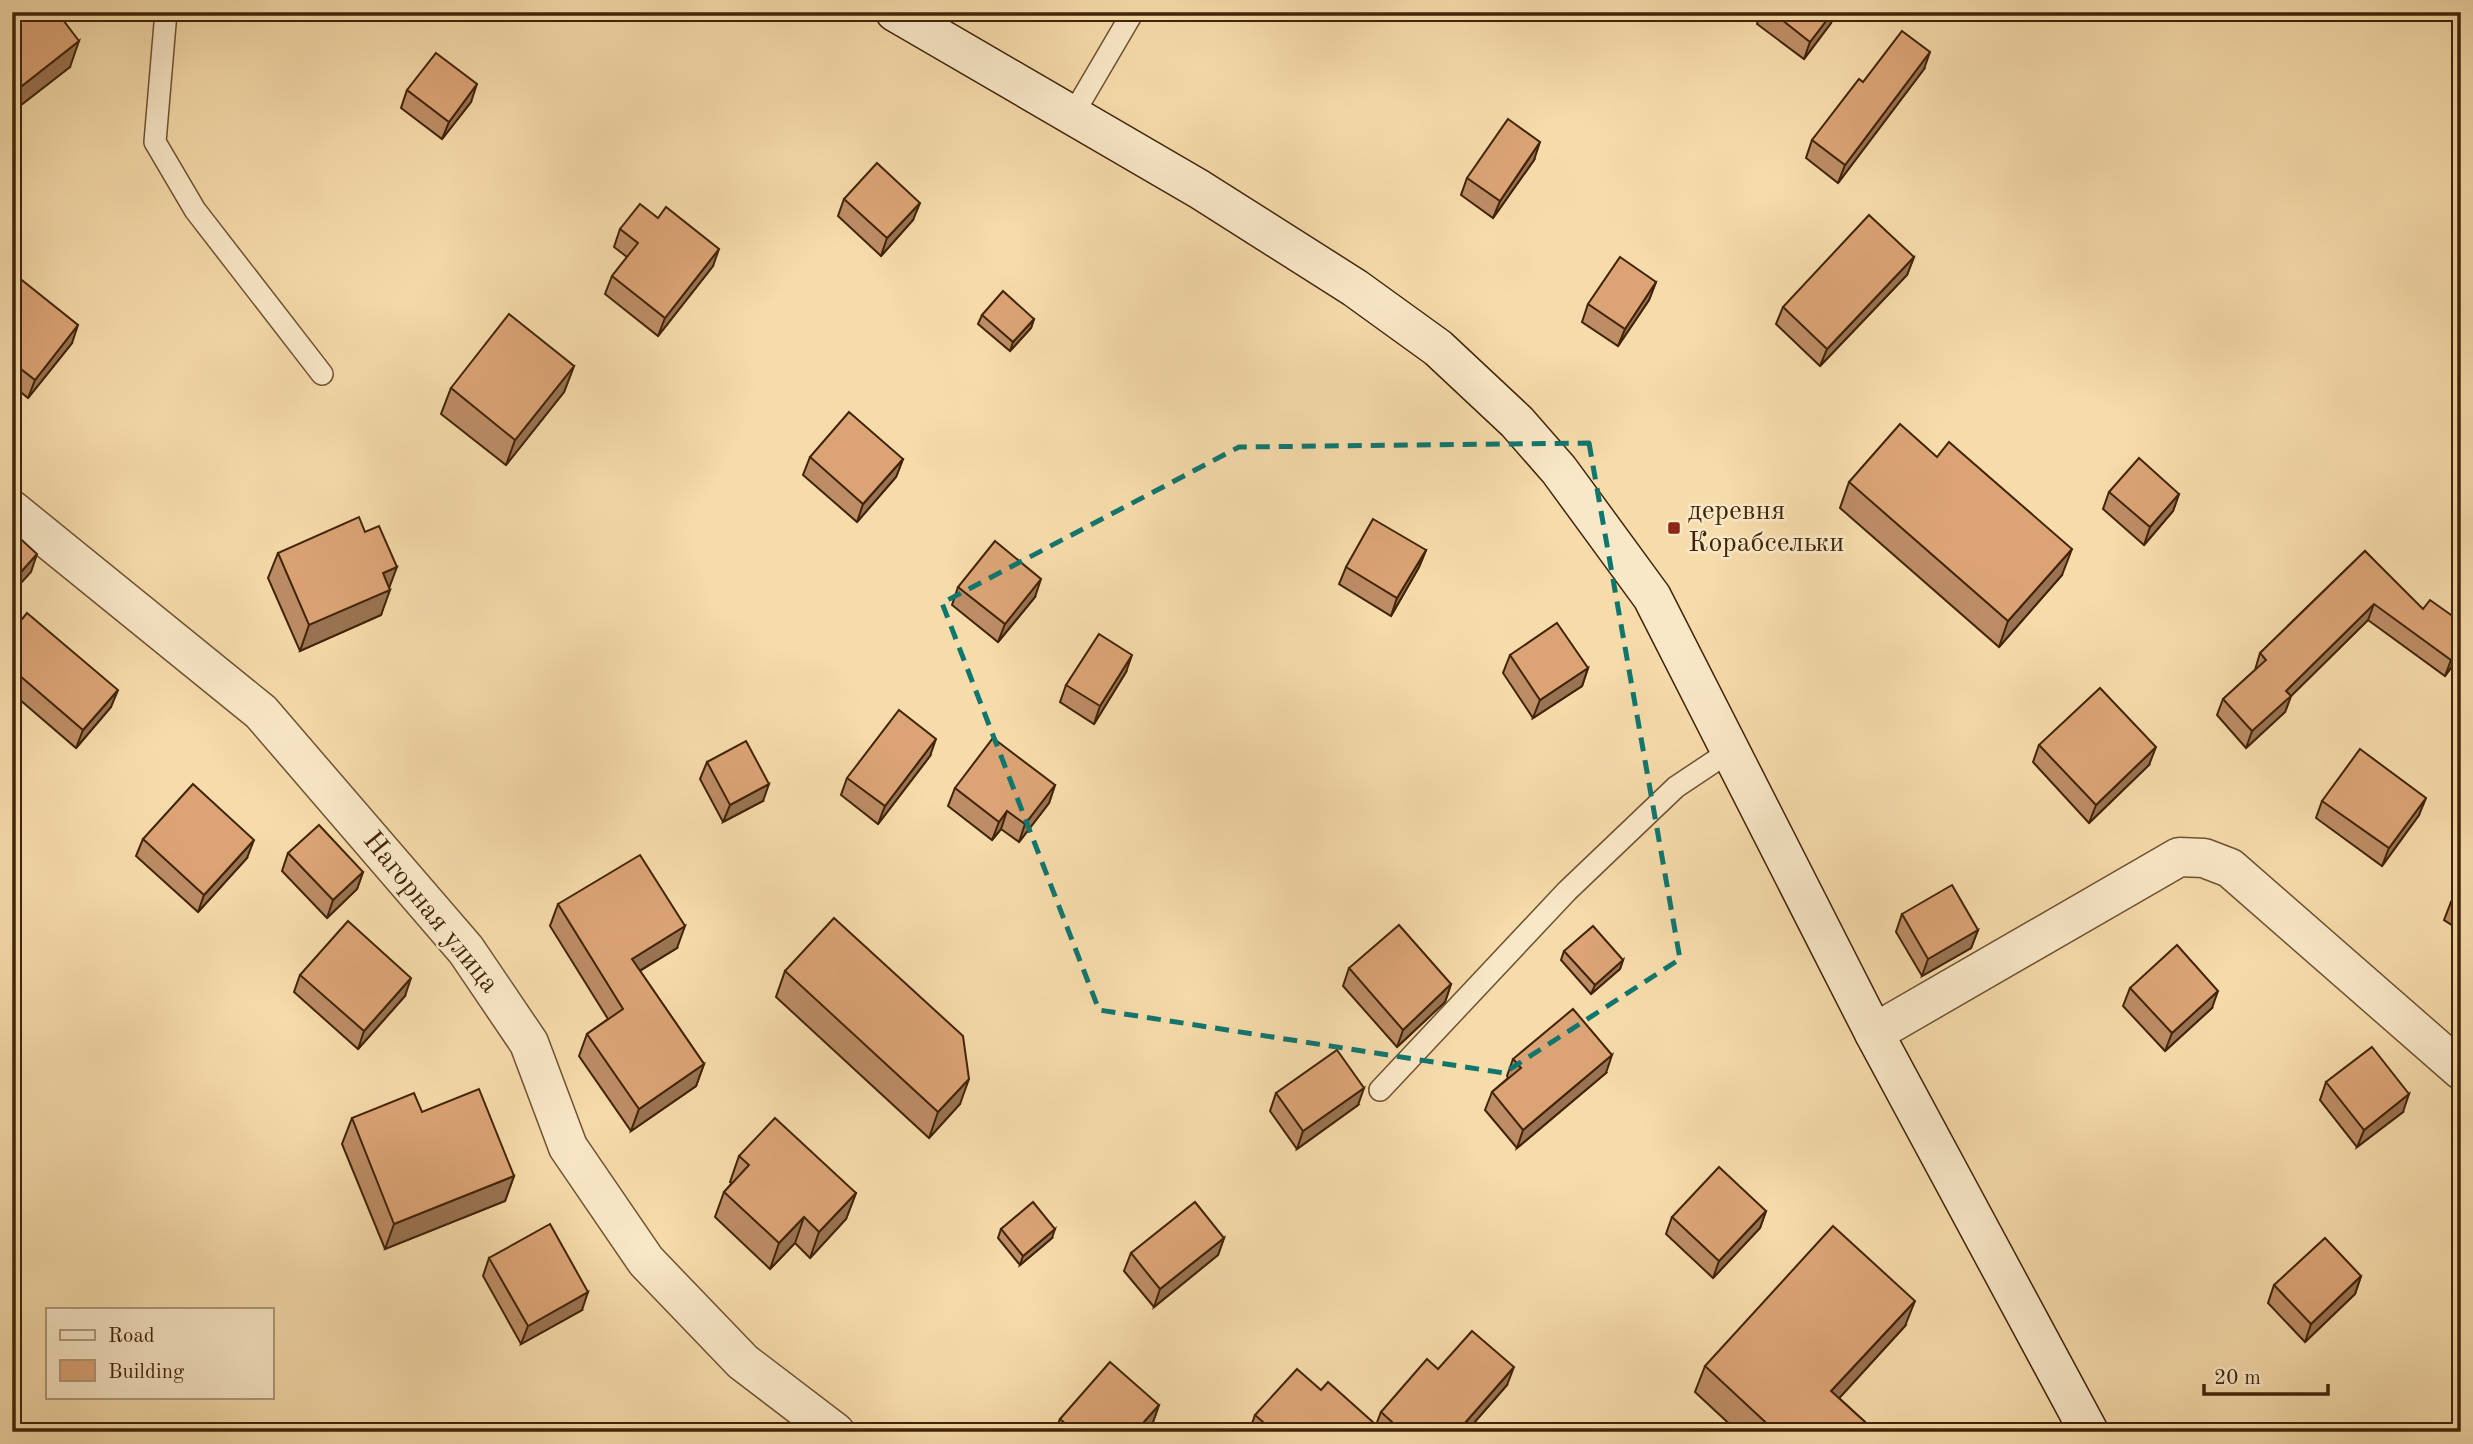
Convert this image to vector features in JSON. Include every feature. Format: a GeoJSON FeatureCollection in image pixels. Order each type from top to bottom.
{"type":"FeatureCollection","features":[{"type":"Feature","properties":{"kind":"street"},"geometry":{"type":"LineString","coordinates":[[895,12],[1199,189],[1355,288],[1438,348],[1517,422],[1559,470],[1652,597],[1874,1032],[2089,1432]]}},
{"type":"Feature","properties":{"kind":"street","name":"Нагорная улица"},"geometry":{"type":"LineString","coordinates":[[12,510],[261,712],[466,950],[529,1043],[568,1147],[646,1261],[743,1362],[835,1432]]}},
{"type":"Feature","properties":{"kind":"street"},"geometry":{"type":"LineString","coordinates":[[1874,1032],[2179,857],[2204,858],[2230,868],[2461,1070]]}},
{"type":"Feature","properties":{"kind":"lane"},"geometry":{"type":"LineString","coordinates":[[166,12],[155,142],[195,210],[322,374]]}},
{"type":"Feature","properties":{"kind":"lane"},"geometry":{"type":"LineString","coordinates":[[1072,116],[1133,12]]}},
{"type":"Feature","properties":{"kind":"lane"},"geometry":{"type":"LineString","coordinates":[[1380,1090],[1567,891],[1676,787],[1730,751]]}},
{"type":"Feature","properties":{"kind":"highlighted area"},"geometry":{"type":"Polygon","coordinates":[[[1589,443],[1680,959],[1504,1073],[1099,1010],[942,603],[1239,447],[1589,443]]]}},
{"type":"Feature","properties":{"kind":"building"},"geometry":{"type":"Polygon","coordinates":[[[12,12],[57,12],[79,41],[18,89],[12,82],[12,12]]]}},
{"type":"Feature","properties":{"kind":"building"},"geometry":{"type":"Polygon","coordinates":[[[1772,12],[1833,12],[1810,42],[1772,12]]]}},
{"type":"Feature","properties":{"kind":"building"},"geometry":{"type":"Polygon","coordinates":[[[1902,31],[1930,52],[1845,165],[1812,140],[1859,79],[1863,82],[1902,31]]]}},
{"type":"Feature","properties":{"kind":"building"},"geometry":{"type":"Polygon","coordinates":[[[436,53],[477,84],[449,122],[407,90],[436,53]]]}},
{"type":"Feature","properties":{"kind":"building"},"geometry":{"type":"Polygon","coordinates":[[[1508,119],[1540,142],[1500,201],[1467,178],[1508,119]]]}},
{"type":"Feature","properties":{"kind":"building"},"geometry":{"type":"Polygon","coordinates":[[[877,163],[920,203],[887,238],[844,199],[877,163]]]}},
{"type":"Feature","properties":{"kind":"building"},"geometry":{"type":"Polygon","coordinates":[[[640,204],[658,218],[666,207],[719,249],[665,318],[612,276],[638,243],[620,229],[640,204]]]}},
{"type":"Feature","properties":{"kind":"building"},"geometry":{"type":"Polygon","coordinates":[[[1869,215],[1914,257],[1827,349],[1783,307],[1869,215]]]}},
{"type":"Feature","properties":{"kind":"building"},"geometry":{"type":"Polygon","coordinates":[[[1620,257],[1656,282],[1625,329],[1588,304],[1620,257]]]}},
{"type":"Feature","properties":{"kind":"building"},"geometry":{"type":"Polygon","coordinates":[[[18,277],[78,325],[35,380],[12,362],[12,284],[18,277]]]}},
{"type":"Feature","properties":{"kind":"building"},"geometry":{"type":"Polygon","coordinates":[[[1003,291],[1034,319],[1013,342],[982,315],[1003,291]]]}},
{"type":"Feature","properties":{"kind":"building"},"geometry":{"type":"Polygon","coordinates":[[[509,314],[574,366],[515,440],[451,388],[509,314]]]}},
{"type":"Feature","properties":{"kind":"building"},"geometry":{"type":"Polygon","coordinates":[[[849,412],[903,459],[863,504],[810,457],[849,412]]]}},
{"type":"Feature","properties":{"kind":"building"},"geometry":{"type":"Polygon","coordinates":[[[1900,424],[1937,457],[1949,442],[2072,549],[2008,621],[1849,482],[1900,424]]]}},
{"type":"Feature","properties":{"kind":"building"},"geometry":{"type":"Polygon","coordinates":[[[2139,458],[2179,494],[2150,527],[2109,492],[2139,458]]]}},
{"type":"Feature","properties":{"kind":"building"},"geometry":{"type":"Polygon","coordinates":[[[359,517],[365,532],[379,526],[397,567],[383,573],[390,590],[309,625],[278,553],[359,517]]]}},
{"type":"Feature","properties":{"kind":"building"},"geometry":{"type":"Polygon","coordinates":[[[1373,519],[1426,550],[1397,598],[1346,567],[1373,519]]]}},
{"type":"Feature","properties":{"kind":"building"},"geometry":{"type":"Polygon","coordinates":[[[12,531],[37,554],[12,582],[12,531]]]}},
{"type":"Feature","properties":{"kind":"building"},"geometry":{"type":"Polygon","coordinates":[[[995,541],[1041,579],[1005,624],[958,587],[995,541]]]}},
{"type":"Feature","properties":{"kind":"building"},"geometry":{"type":"Polygon","coordinates":[[[2365,551],[2423,609],[2430,600],[2461,622],[2461,646],[2451,660],[2374,604],[2286,691],[2291,696],[2252,731],[2223,699],[2266,660],[2260,653],[2365,551]]]}},
{"type":"Feature","properties":{"kind":"building"},"geometry":{"type":"Polygon","coordinates":[[[27,613],[118,690],[83,730],[12,669],[12,631],[27,613]]]}},
{"type":"Feature","properties":{"kind":"building"},"geometry":{"type":"Polygon","coordinates":[[[1557,623],[1588,668],[1540,700],[1510,655],[1557,623]]]}},
{"type":"Feature","properties":{"kind":"building"},"geometry":{"type":"Polygon","coordinates":[[[1099,634],[1132,655],[1100,706],[1066,685],[1099,634]]]}},
{"type":"Feature","properties":{"kind":"building"},"geometry":{"type":"Polygon","coordinates":[[[2100,688],[2156,747],[2096,805],[2039,745],[2100,688]]]}},
{"type":"Feature","properties":{"kind":"building"},"geometry":{"type":"Polygon","coordinates":[[[899,710],[936,739],[885,806],[847,778],[899,710]]]}},
{"type":"Feature","properties":{"kind":"building"},"geometry":{"type":"Polygon","coordinates":[[[993,738],[1055,785],[1025,824],[1007,811],[999,822],[955,788],[993,738]]]}},
{"type":"Feature","properties":{"kind":"building"},"geometry":{"type":"Polygon","coordinates":[[[746,741],[769,784],[730,805],[707,762],[746,741]]]}},
{"type":"Feature","properties":{"kind":"building"},"geometry":{"type":"Polygon","coordinates":[[[2360,749],[2426,798],[2389,848],[2322,801],[2360,749]]]}},
{"type":"Feature","properties":{"kind":"building"},"geometry":{"type":"Polygon","coordinates":[[[193,784],[254,840],[204,895],[143,839],[193,784]]]}},
{"type":"Feature","properties":{"kind":"building"},"geometry":{"type":"Polygon","coordinates":[[[319,825],[363,872],[333,900],[288,853],[319,825]]]}},
{"type":"Feature","properties":{"kind":"building"},"geometry":{"type":"Polygon","coordinates":[[[640,855],[685,926],[632,959],[704,1064],[639,1109],[587,1034],[623,1009],[558,904],[640,855]]]}},
{"type":"Feature","properties":{"kind":"building"},"geometry":{"type":"Polygon","coordinates":[[[1952,885],[1978,930],[1928,959],[1902,914],[1952,885]]]}},
{"type":"Feature","properties":{"kind":"building"},"geometry":{"type":"Polygon","coordinates":[[[2461,887],[2461,909],[2451,902],[2461,887]]]}},
{"type":"Feature","properties":{"kind":"building"},"geometry":{"type":"Polygon","coordinates":[[[834,918],[963,1036],[969,1079],[938,1112],[785,971],[834,918]]]}},
{"type":"Feature","properties":{"kind":"building"},"geometry":{"type":"Polygon","coordinates":[[[348,921],[411,978],[364,1031],[300,975],[348,921]]]}},
{"type":"Feature","properties":{"kind":"building"},"geometry":{"type":"Polygon","coordinates":[[[1399,925],[1451,984],[1403,1030],[1349,968],[1399,925]]]}},
{"type":"Feature","properties":{"kind":"building"},"geometry":{"type":"Polygon","coordinates":[[[1593,926],[1623,960],[1595,985],[1564,951],[1593,926]]]}},
{"type":"Feature","properties":{"kind":"building"},"geometry":{"type":"Polygon","coordinates":[[[2177,945],[2218,991],[2172,1033],[2130,988],[2177,945]]]}},
{"type":"Feature","properties":{"kind":"building"},"geometry":{"type":"Polygon","coordinates":[[[1573,1009],[1612,1055],[1523,1130],[1492,1092],[1521,1068],[1513,1059],[1573,1009]]]}},
{"type":"Feature","properties":{"kind":"building"},"geometry":{"type":"Polygon","coordinates":[[[2372,1047],[2409,1094],[2364,1130],[2326,1082],[2372,1047]]]}},
{"type":"Feature","properties":{"kind":"building"},"geometry":{"type":"Polygon","coordinates":[[[1337,1050],[1364,1088],[1303,1131],[1276,1093],[1337,1050]]]}},
{"type":"Feature","properties":{"kind":"building"},"geometry":{"type":"Polygon","coordinates":[[[479,1089],[514,1176],[394,1224],[352,1118],[414,1093],[422,1112],[479,1089]]]}},
{"type":"Feature","properties":{"kind":"building"},"geometry":{"type":"Polygon","coordinates":[[[775,1118],[856,1193],[819,1232],[804,1217],[779,1243],[724,1192],[749,1165],[739,1156],[775,1118]]]}},
{"type":"Feature","properties":{"kind":"building"},"geometry":{"type":"Polygon","coordinates":[[[1719,1167],[1766,1211],[1719,1261],[1672,1217],[1719,1167]]]}},
{"type":"Feature","properties":{"kind":"building"},"geometry":{"type":"Polygon","coordinates":[[[1033,1202],[1055,1229],[1023,1256],[1001,1229],[1033,1202]]]}},
{"type":"Feature","properties":{"kind":"building"},"geometry":{"type":"Polygon","coordinates":[[[1195,1202],[1224,1238],[1160,1289],[1131,1253],[1195,1202]]]}},
{"type":"Feature","properties":{"kind":"building"},"geometry":{"type":"Polygon","coordinates":[[[550,1224],[588,1292],[528,1326],[489,1258],[550,1224]]]}},
{"type":"Feature","properties":{"kind":"building"},"geometry":{"type":"Polygon","coordinates":[[[1833,1226],[1915,1301],[1831,1391],[1876,1432],[1776,1432],[1705,1366],[1833,1226]]]}},
{"type":"Feature","properties":{"kind":"building"},"geometry":{"type":"Polygon","coordinates":[[[2325,1238],[2361,1276],[2311,1324],[2274,1285],[2325,1238]]]}},
{"type":"Feature","properties":{"kind":"building"},"geometry":{"type":"Polygon","coordinates":[[[1472,1331],[1514,1367],[1457,1432],[1403,1432],[1381,1412],[1427,1359],[1438,1369],[1472,1331]]]}},
{"type":"Feature","properties":{"kind":"building"},"geometry":{"type":"Polygon","coordinates":[[[1110,1362],[1159,1405],[1135,1432],[1075,1432],[1060,1419],[1110,1362]]]}},
{"type":"Feature","properties":{"kind":"building"},"geometry":{"type":"Polygon","coordinates":[[[1297,1369],[1321,1390],[1328,1382],[1384,1432],[1274,1432],[1255,1415],[1297,1369]]]}},
{"type":"Feature","properties":{"kind":"place","name":"деревня Корабсельки"},"geometry":{"type":"Point","coordinates":[1674,528]}}]}
